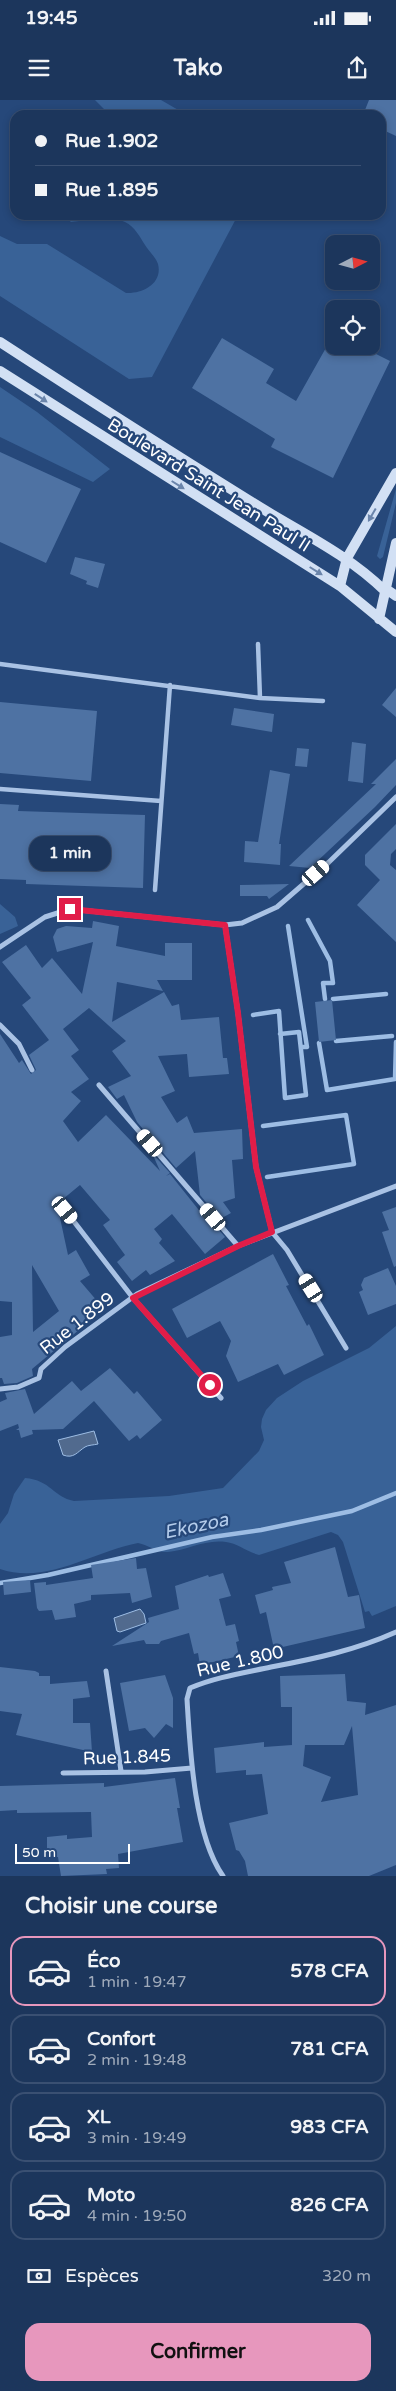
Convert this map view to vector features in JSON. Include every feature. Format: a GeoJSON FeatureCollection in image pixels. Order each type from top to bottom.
{"type":"FeatureCollection","features":[{"type":"Feature","properties":{"kind":"main road","name":"Boulevard Saint Jean Paul II"},"geometry":{"type":"LineString","coordinates":[[0,342],[267,512],[348,558],[392,592]]}},
{"type":"Feature","properties":{"kind":"main road","name":"Boulevard Saint Jean Paul II"},"geometry":{"type":"LineString","coordinates":[[0,372],[340,586],[396,632]]}},
{"type":"Feature","properties":{"kind":"main road"},"geometry":{"type":"LineString","coordinates":[[340,586],[348,558],[396,473]]}},
{"type":"Feature","properties":{"kind":"main road"},"geometry":{"type":"LineString","coordinates":[[380,619],[392,592],[396,544]]}},
{"type":"Feature","properties":{"kind":"street"},"geometry":{"type":"LineString","coordinates":[[258,644],[260,698]]}},
{"type":"Feature","properties":{"kind":"street"},"geometry":{"type":"LineString","coordinates":[[0,664],[260,698],[323,702]]}},
{"type":"Feature","properties":{"kind":"street"},"geometry":{"type":"LineString","coordinates":[[155,890],[170,685]]}},
{"type":"Feature","properties":{"kind":"street"},"geometry":{"type":"LineString","coordinates":[[0,789],[161,801]]}},
{"type":"Feature","properties":{"kind":"street"},"geometry":{"type":"LineString","coordinates":[[0,946],[45,916],[70,909],[225,925],[242,923],[277,906],[329,862],[396,797]]}},
{"type":"Feature","properties":{"kind":"street"},"geometry":{"type":"LineString","coordinates":[[225,925],[238,1013],[256,1167],[272,1232],[287,1250],[346,1348]]}},
{"type":"Feature","properties":{"kind":"street"},"geometry":{"type":"LineString","coordinates":[[0,1025],[19,1044],[32,1070]]}},
{"type":"Feature","properties":{"kind":"street"},"geometry":{"type":"LineString","coordinates":[[99,1085],[238,1246]]}},
{"type":"Feature","properties":{"kind":"street","name":"Rue 1.899"},"geometry":{"type":"LineString","coordinates":[[0,1389],[18,1387],[39,1378],[41,1369],[65,1347],[133,1298],[238,1246],[396,1186]]}},
{"type":"Feature","properties":{"kind":"street"},"geometry":{"type":"LineString","coordinates":[[65,1210],[133,1298],[222,1398]]}},
{"type":"Feature","properties":{"kind":"street","name":"Rue 1.800"},"geometry":{"type":"LineString","coordinates":[[223,1876],[217,1867],[202,1822],[192,1768],[186,1699],[190,1688],[211,1679],[319,1658],[396,1632]]}},
{"type":"Feature","properties":{"kind":"street"},"geometry":{"type":"LineString","coordinates":[[106,1671],[121,1771]]}},
{"type":"Feature","properties":{"kind":"street","name":"Rue 1.845"},"geometry":{"type":"LineString","coordinates":[[63,1773],[145,1772],[192,1768]]}},
{"type":"Feature","properties":{"kind":"shaded area"},"geometry":{"type":"Polygon","coordinates":[[[95,100],[161,100],[178,110],[105,110],[95,100]]]}},
{"type":"Feature","properties":{"kind":"shaded area"},"geometry":{"type":"Polygon","coordinates":[[[69,220],[85,220],[71,222],[69,220]]]}},
{"type":"Feature","properties":{"kind":"shaded area"},"geometry":{"type":"Polygon","coordinates":[[[119,220],[235,220],[152,377],[129,379],[0,296],[0,236],[17,244],[47,244],[126,293],[144,290],[157,277],[159,271],[158,264],[137,232],[125,222],[119,220]]]}},
{"type":"Feature","properties":{"kind":"shaded area"},"geometry":{"type":"Polygon","coordinates":[[[0,387],[37,412],[110,469],[93,482],[0,437],[0,387]]]}},
{"type":"Feature","properties":{"kind":"shaded area"},"geometry":{"type":"Polygon","coordinates":[[[396,489],[396,503],[383,557],[380,559],[377,556],[396,489]]]}},
{"type":"Feature","properties":{"kind":"shaded area"},"geometry":{"type":"Polygon","coordinates":[[[0,904],[15,917],[18,926],[0,934],[0,904]]]}},
{"type":"Feature","properties":{"kind":"shaded area"},"geometry":{"type":"Polygon","coordinates":[[[396,1326],[396,1606],[372,1616],[369,1611],[365,1612],[343,1542],[338,1535],[331,1532],[259,1555],[234,1544],[218,1541],[168,1552],[138,1543],[53,1570],[18,1573],[0,1569],[0,1524],[8,1513],[14,1494],[25,1478],[41,1482],[61,1496],[74,1501],[169,1496],[223,1488],[259,1451],[264,1440],[261,1427],[262,1419],[266,1410],[277,1398],[303,1381],[369,1348],[396,1326]]]}},
{"type":"Feature","properties":{"kind":"shaded area"},"geometry":{"type":"Polygon","coordinates":[[[94,1431],[98,1444],[86,1446],[73,1456],[63,1455],[58,1440],[94,1431]]]}},
{"type":"Feature","properties":{"kind":"shaded area"},"geometry":{"type":"Polygon","coordinates":[[[140,1609],[144,1614],[146,1623],[120,1632],[117,1631],[114,1618],[140,1609]]]}},
{"type":"Feature","properties":{"kind":"building"},"geometry":{"type":"Polygon","coordinates":[[[369,100],[396,100],[396,136],[386,131],[386,110],[365,110],[369,100]]]}},
{"type":"Feature","properties":{"kind":"building"},"geometry":{"type":"Polygon","coordinates":[[[222,338],[274,369],[266,383],[296,401],[325,350],[325,355],[378,355],[390,361],[333,478],[271,447],[275,439],[192,388],[222,338]]]}},
{"type":"Feature","properties":{"kind":"building"},"geometry":{"type":"Polygon","coordinates":[[[0,452],[81,489],[46,563],[0,542],[0,452]]]}},
{"type":"Feature","properties":{"kind":"building"},"geometry":{"type":"Polygon","coordinates":[[[75,557],[105,564],[98,588],[86,584],[87,581],[70,574],[75,557]]]}},
{"type":"Feature","properties":{"kind":"building"},"geometry":{"type":"Polygon","coordinates":[[[396,688],[396,717],[382,705],[396,688]]]}},
{"type":"Feature","properties":{"kind":"building"},"geometry":{"type":"Polygon","coordinates":[[[0,702],[97,711],[91,781],[0,773],[0,702]]]}},
{"type":"Feature","properties":{"kind":"building"},"geometry":{"type":"Polygon","coordinates":[[[234,708],[274,714],[272,732],[231,725],[234,708]]]}},
{"type":"Feature","properties":{"kind":"building"},"geometry":{"type":"Polygon","coordinates":[[[352,742],[366,744],[363,783],[348,781],[352,742]]]}},
{"type":"Feature","properties":{"kind":"building"},"geometry":{"type":"Polygon","coordinates":[[[297,748],[309,749],[307,767],[295,766],[297,748]]]}},
{"type":"Feature","properties":{"kind":"building"},"geometry":{"type":"Polygon","coordinates":[[[396,759],[396,785],[375,807],[310,868],[289,866],[376,784],[371,784],[396,759]]]}},
{"type":"Feature","properties":{"kind":"building"},"geometry":{"type":"Polygon","coordinates":[[[270,770],[290,774],[279,844],[281,844],[280,865],[244,862],[245,841],[258,842],[270,770]]]}},
{"type":"Feature","properties":{"kind":"building"},"geometry":{"type":"Polygon","coordinates":[[[0,804],[19,805],[18,811],[145,815],[143,888],[26,884],[26,880],[0,879],[0,804]]]}},
{"type":"Feature","properties":{"kind":"building"},"geometry":{"type":"Polygon","coordinates":[[[396,824],[396,849],[391,854],[390,865],[396,870],[396,942],[357,905],[380,880],[365,865],[365,855],[396,824]]]}},
{"type":"Feature","properties":{"kind":"building"},"geometry":{"type":"Polygon","coordinates":[[[289,884],[269,899],[267,896],[240,896],[240,885],[289,884]]]}},
{"type":"Feature","properties":{"kind":"building"},"geometry":{"type":"Polygon","coordinates":[[[93,921],[119,926],[116,946],[165,956],[165,943],[192,943],[192,980],[157,980],[163,991],[117,982],[112,1022],[164,992],[172,1006],[179,1004],[181,1020],[219,1017],[223,1058],[227,1058],[229,1074],[189,1077],[187,1054],[158,1056],[175,1091],[161,1097],[177,1123],[187,1116],[194,1133],[242,1129],[243,1159],[232,1160],[235,1198],[223,1202],[231,1213],[220,1219],[200,1195],[195,1151],[176,1168],[137,1122],[124,1095],[117,1099],[108,1087],[131,1076],[112,1051],[126,1041],[89,1008],[63,1029],[79,1050],[71,1056],[89,1079],[71,1092],[81,1101],[63,1121],[78,1142],[106,1115],[160,1171],[152,1153],[170,1173],[166,1176],[170,1174],[202,1214],[202,1210],[225,1237],[205,1254],[172,1214],[154,1229],[162,1239],[159,1243],[175,1261],[150,1275],[146,1270],[132,1281],[117,1262],[125,1255],[103,1225],[110,1220],[80,1185],[57,1204],[68,1255],[76,1250],[90,1275],[80,1281],[104,1309],[32,1369],[33,1376],[17,1383],[4,1384],[2,1378],[0,1378],[0,1337],[12,1335],[12,1302],[0,1301],[0,1034],[19,1063],[22,1060],[31,1074],[36,1070],[29,1055],[49,1040],[22,1005],[31,998],[2,962],[26,945],[42,968],[52,958],[82,994],[93,942],[57,952],[53,937],[57,929],[66,926],[92,928],[93,921]],[[32,1265],[33,1332],[59,1311],[32,1265]]]}},
{"type":"Feature","properties":{"kind":"building"},"geometry":{"type":"Polygon","coordinates":[[[332,1000],[336,1040],[319,1042],[315,1002],[332,1000]]]}},
{"type":"Feature","properties":{"kind":"building"},"geometry":{"type":"Polygon","coordinates":[[[396,1207],[396,1266],[394,1267],[382,1232],[389,1230],[382,1212],[396,1207]]]}},
{"type":"Feature","properties":{"kind":"building"},"geometry":{"type":"Polygon","coordinates":[[[273,1254],[289,1285],[286,1286],[307,1326],[309,1324],[324,1355],[284,1375],[278,1364],[238,1382],[226,1356],[231,1341],[220,1321],[187,1338],[172,1309],[273,1254]]]}},
{"type":"Feature","properties":{"kind":"building"},"geometry":{"type":"Polygon","coordinates":[[[388,1268],[396,1286],[396,1304],[368,1315],[359,1292],[363,1290],[361,1285],[364,1278],[388,1268]]]}},
{"type":"Feature","properties":{"kind":"building"},"geometry":{"type":"Polygon","coordinates":[[[110,1368],[134,1394],[137,1391],[162,1420],[140,1439],[137,1435],[129,1441],[94,1401],[63,1429],[32,1430],[33,1434],[21,1438],[19,1430],[16,1430],[19,1428],[18,1424],[0,1431],[0,1402],[7,1399],[5,1393],[25,1389],[34,1414],[72,1381],[81,1391],[110,1368]]]}},
{"type":"Feature","properties":{"kind":"building"},"geometry":{"type":"Polygon","coordinates":[[[335,1547],[348,1597],[359,1595],[365,1628],[274,1649],[266,1612],[260,1614],[255,1595],[273,1590],[272,1587],[291,1583],[284,1562],[335,1547]]]}},
{"type":"Feature","properties":{"kind":"building"},"geometry":{"type":"Polygon","coordinates":[[[136,1558],[137,1569],[146,1568],[152,1597],[132,1603],[130,1593],[91,1595],[91,1600],[74,1604],[76,1617],[55,1620],[52,1610],[39,1611],[37,1608],[34,1583],[46,1582],[46,1585],[93,1578],[91,1565],[136,1558]]]}},
{"type":"Feature","properties":{"kind":"building"},"geometry":{"type":"Polygon","coordinates":[[[223,1573],[231,1596],[219,1599],[226,1626],[235,1624],[239,1641],[236,1642],[239,1656],[200,1665],[198,1653],[194,1654],[189,1633],[161,1641],[159,1644],[146,1644],[144,1640],[112,1646],[149,1622],[148,1618],[179,1609],[175,1586],[208,1575],[209,1577],[223,1573]]]}},
{"type":"Feature","properties":{"kind":"building"},"geometry":{"type":"Polygon","coordinates":[[[30,1580],[31,1592],[4,1595],[3,1582],[30,1580]]]}},
{"type":"Feature","properties":{"kind":"building"},"geometry":{"type":"Polygon","coordinates":[[[0,1667],[35,1671],[39,1673],[39,1676],[50,1676],[50,1684],[87,1681],[90,1697],[73,1699],[73,1723],[90,1723],[92,1752],[16,1735],[22,1714],[0,1711],[0,1667]]]}},
{"type":"Feature","properties":{"kind":"building"},"geometry":{"type":"Polygon","coordinates":[[[345,1674],[347,1701],[366,1703],[365,1715],[396,1705],[396,1865],[369,1876],[248,1876],[245,1861],[239,1851],[236,1850],[229,1823],[268,1814],[262,1774],[246,1775],[246,1770],[216,1773],[214,1748],[264,1742],[264,1747],[292,1745],[292,1707],[281,1707],[280,1676],[345,1674]],[[352,1726],[344,1745],[305,1745],[303,1766],[331,1777],[321,1802],[358,1795],[352,1726]]]}},
{"type":"Feature","properties":{"kind":"building"},"geometry":{"type":"Polygon","coordinates":[[[165,1675],[173,1698],[173,1728],[166,1724],[154,1738],[145,1728],[129,1731],[120,1683],[165,1675]]]}},
{"type":"Feature","properties":{"kind":"building"},"geometry":{"type":"Polygon","coordinates":[[[175,1778],[180,1808],[177,1808],[183,1842],[118,1854],[119,1868],[106,1869],[107,1874],[61,1876],[58,1857],[47,1857],[47,1837],[67,1835],[67,1839],[92,1837],[91,1812],[17,1813],[17,1810],[0,1811],[0,1786],[104,1783],[104,1787],[175,1778]]]}},
{"type":"Feature","properties":{"kind":"waterway"},"geometry":{"type":"LineString","coordinates":[[308,920],[330,961],[333,983],[323,983],[325,999]]}},
{"type":"Feature","properties":{"kind":"waterway"},"geometry":{"type":"LineString","coordinates":[[288,926],[307,1047],[301,1047]]}},
{"type":"Feature","properties":{"kind":"waterway"},"geometry":{"type":"LineString","coordinates":[[333,999],[386,994]]}},
{"type":"Feature","properties":{"kind":"waterway"},"geometry":{"type":"LineString","coordinates":[[253,1015],[279,1011],[285,1098],[306,1095],[299,1032],[280,1034]]}},
{"type":"Feature","properties":{"kind":"waterway"},"geometry":{"type":"LineString","coordinates":[[336,1041],[392,1036]]}},
{"type":"Feature","properties":{"kind":"waterway"},"geometry":{"type":"LineString","coordinates":[[319,1043],[327,1090],[395,1079],[396,1042]]}},
{"type":"Feature","properties":{"kind":"waterway"},"geometry":{"type":"LineString","coordinates":[[263,1126],[346,1115],[354,1164],[267,1177]]}},
{"type":"Feature","properties":{"kind":"waterway","name":"Ekozoa"},"geometry":{"type":"LineString","coordinates":[[0,1583],[48,1575],[212,1537],[261,1530],[352,1511],[396,1493]]}},
{"type":"Feature","properties":{"kind":"route"},"geometry":{"type":"LineString","coordinates":[[70,909],[225,925],[238,1013],[256,1167],[272,1232],[238,1246],[137,1294],[133,1298],[210,1385]]}}]}
